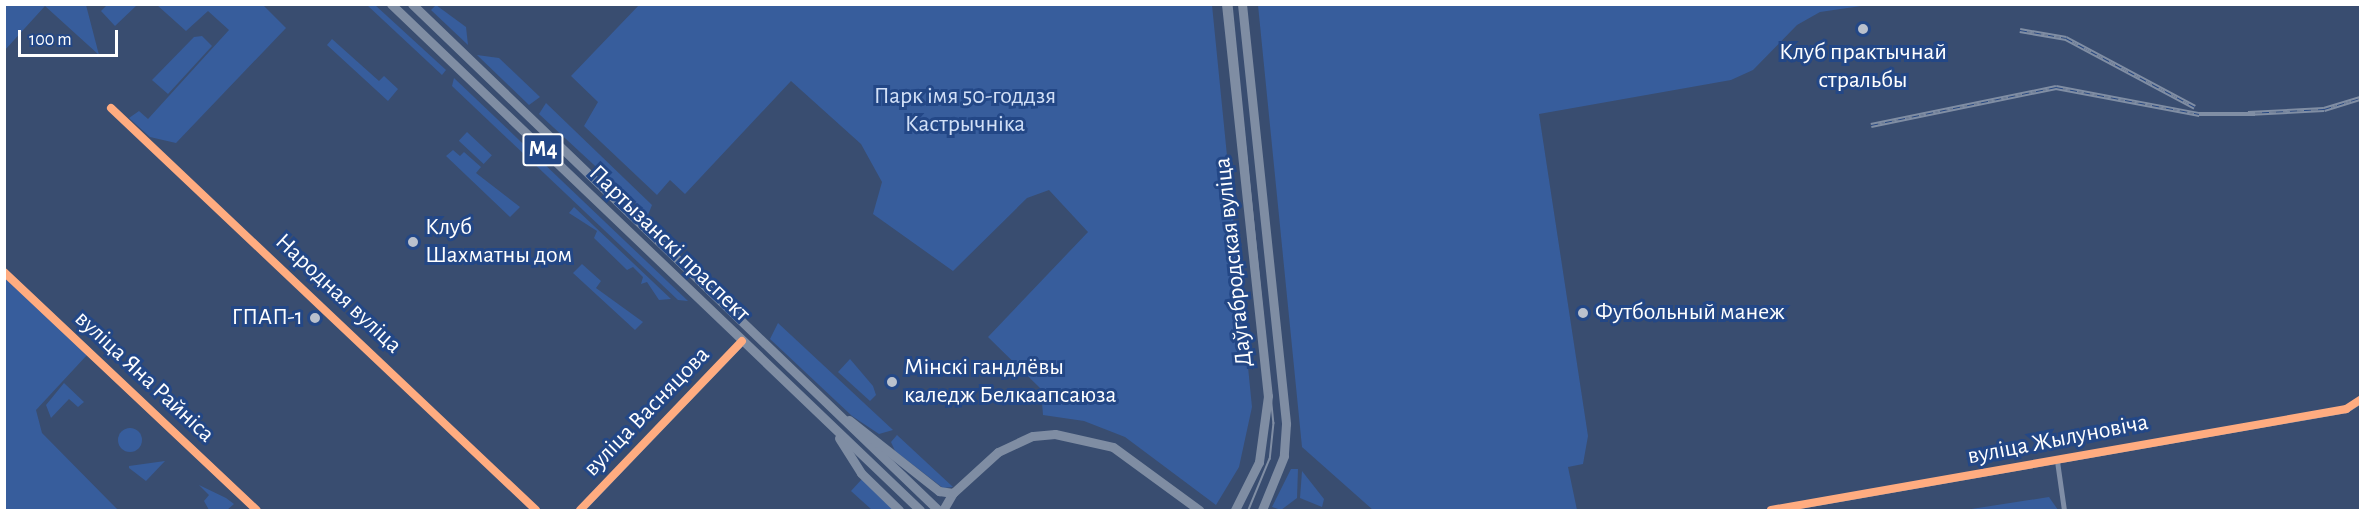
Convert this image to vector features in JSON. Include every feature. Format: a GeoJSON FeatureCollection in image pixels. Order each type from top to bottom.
{"type":"FeatureCollection","features":[{"type":"Feature","properties":{"kind":"main road","name":"Партызанскі праспект"},"geometry":{"type":"LineString","coordinates":[[391,4],[920,510]]}},
{"type":"Feature","properties":{"kind":"main road","name":"Партызанскі праспект"},"geometry":{"type":"LineString","coordinates":[[412,4],[938,510]]}},
{"type":"Feature","properties":{"kind":"main road","name":"Даўгабродская вуліца"},"geometry":{"type":"LineString","coordinates":[[1226,4],[1268,396],[1259,462],[1235,510]]}},
{"type":"Feature","properties":{"kind":"main road","name":"Даўгабродская вуліца"},"geometry":{"type":"LineString","coordinates":[[1242,4],[1286,424],[1284,456],[1262,510]]}},
{"type":"Feature","properties":{"kind":"main road"},"geometry":{"type":"LineString","coordinates":[[742,341],[755,335]]}},
{"type":"Feature","properties":{"kind":"main road"},"geometry":{"type":"LineString","coordinates":[[836,412],[934,487],[953,493]]}},
{"type":"Feature","properties":{"kind":"main road"},"geometry":{"type":"LineString","coordinates":[[833,428],[861,473],[899,510]]}},
{"type":"Feature","properties":{"kind":"main road"},"geometry":{"type":"LineString","coordinates":[[943,510],[953,493],[1014,443],[1067,435],[1113,447],[1199,510]]}},
{"type":"Feature","properties":{"kind":"street","name":"Народная вуліца"},"geometry":{"type":"LineString","coordinates":[[111,108],[536,510]]}},
{"type":"Feature","properties":{"kind":"street","name":"вуліца Яна Райніса"},"geometry":{"type":"LineString","coordinates":[[4,272],[257,510]]}},
{"type":"Feature","properties":{"kind":"street","name":"вуліца Васняцова"},"geometry":{"type":"LineString","coordinates":[[580,510],[742,341]]}},
{"type":"Feature","properties":{"kind":"street","name":"вуліца Жылуновіча"},"geometry":{"type":"LineString","coordinates":[[1771,510],[2351,407],[2361,400]]}},
{"type":"Feature","properties":{"kind":"street"},"geometry":{"type":"LineString","coordinates":[[2057,461],[2064,510]]}},
{"type":"Feature","properties":{"kind":"green space"},"geometry":{"type":"Polygon","coordinates":[[[5,4],[86,5],[99,55],[45,6],[5,50],[5,4]]]}},
{"type":"Feature","properties":{"kind":"green space"},"geometry":{"type":"Polygon","coordinates":[[[108,4],[137,5],[115,26],[101,11],[108,4]]]}},
{"type":"Feature","properties":{"kind":"green space","name":"Парк імя 50-годдзя Кастрычніка"},"geometry":{"type":"Polygon","coordinates":[[[640,4],[1212,5],[1252,407],[1239,467],[1216,505],[1125,437],[1084,421],[1043,415],[1041,389],[988,337],[1088,232],[1049,190],[1027,198],[953,271],[873,214],[882,182],[861,144],[791,81],[685,194],[670,180],[657,195],[584,126],[598,102],[571,76],[640,4]]]}},
{"type":"Feature","properties":{"kind":"green space"},"geometry":{"type":"Polygon","coordinates":[[[1258,4],[1868,5],[1820,12],[1797,25],[1753,70],[1731,80],[1539,114],[1588,436],[1583,464],[1568,467],[1577,510],[1373,510],[1302,447],[1258,4]]]}},
{"type":"Feature","properties":{"kind":"green space"},"geometry":{"type":"Polygon","coordinates":[[[157,5],[263,5],[286,28],[176,143],[150,137],[129,118],[139,111],[148,119],[229,30],[208,11],[186,31],[157,5]]]}},
{"type":"Feature","properties":{"kind":"green space"},"geometry":{"type":"Polygon","coordinates":[[[367,5],[375,5],[446,70],[442,75],[367,5]]]}},
{"type":"Feature","properties":{"kind":"green space"},"geometry":{"type":"Polygon","coordinates":[[[436,5],[466,27],[468,45],[431,10],[436,5]]]}},
{"type":"Feature","properties":{"kind":"green space"},"geometry":{"type":"Polygon","coordinates":[[[202,36],[212,46],[168,94],[152,80],[194,37],[202,36]]]}},
{"type":"Feature","properties":{"kind":"green space"},"geometry":{"type":"Polygon","coordinates":[[[332,39],[379,81],[384,76],[398,89],[388,101],[327,45],[332,39]]]}},
{"type":"Feature","properties":{"kind":"green space"},"geometry":{"type":"Polygon","coordinates":[[[477,55],[499,58],[540,97],[529,105],[477,55]]]}},
{"type":"Feature","properties":{"kind":"green space"},"geometry":{"type":"Polygon","coordinates":[[[454,78],[688,301],[678,300],[452,86],[454,78]]]}},
{"type":"Feature","properties":{"kind":"green space"},"geometry":{"type":"Polygon","coordinates":[[[546,103],[652,205],[648,215],[539,114],[546,103]]]}},
{"type":"Feature","properties":{"kind":"green space"},"geometry":{"type":"Polygon","coordinates":[[[467,132],[492,155],[484,164],[459,141],[467,132]]]}},
{"type":"Feature","properties":{"kind":"green space"},"geometry":{"type":"Polygon","coordinates":[[[453,150],[460,156],[464,152],[481,167],[476,173],[520,207],[510,217],[446,156],[453,150]]]}},
{"type":"Feature","properties":{"kind":"green space"},"geometry":{"type":"Polygon","coordinates":[[[574,207],[671,299],[659,300],[647,282],[641,284],[643,277],[633,267],[627,270],[594,238],[597,231],[569,213],[574,207]]]}},
{"type":"Feature","properties":{"kind":"green space"},"geometry":{"type":"Polygon","coordinates":[[[582,264],[601,281],[596,288],[643,322],[635,330],[573,273],[582,264]]]}},
{"type":"Feature","properties":{"kind":"green space"},"geometry":{"type":"Polygon","coordinates":[[[4,277],[87,355],[36,410],[42,433],[118,510],[5,510],[4,277]]]}},
{"type":"Feature","properties":{"kind":"green space"},"geometry":{"type":"Polygon","coordinates":[[[778,323],[893,430],[879,434],[852,416],[770,339],[778,323]]]}},
{"type":"Feature","properties":{"kind":"green space"},"geometry":{"type":"Polygon","coordinates":[[[850,359],[873,386],[876,395],[870,401],[838,372],[850,359]]]}},
{"type":"Feature","properties":{"kind":"green space"},"geometry":{"type":"Polygon","coordinates":[[[64,383],[84,402],[78,407],[69,399],[51,418],[46,405],[64,383]]]}},
{"type":"Feature","properties":{"kind":"green space"},"geometry":{"type":"Polygon","coordinates":[[[130,428],[139,431],[142,440],[139,449],[130,452],[121,449],[118,440],[121,431],[130,428]]]}},
{"type":"Feature","properties":{"kind":"green space"},"geometry":{"type":"Polygon","coordinates":[[[897,435],[953,487],[943,488],[895,451],[891,442],[897,435]]]}},
{"type":"Feature","properties":{"kind":"green space"},"geometry":{"type":"Polygon","coordinates":[[[165,461],[146,481],[129,468],[129,466],[165,461]]]}},
{"type":"Feature","properties":{"kind":"green space"},"geometry":{"type":"Polygon","coordinates":[[[1291,469],[1298,469],[1297,498],[1281,510],[1272,507],[1291,469]]]}},
{"type":"Feature","properties":{"kind":"green space"},"geometry":{"type":"Polygon","coordinates":[[[1302,471],[1324,499],[1322,507],[1300,498],[1302,471]]]}},
{"type":"Feature","properties":{"kind":"green space"},"geometry":{"type":"Polygon","coordinates":[[[862,479],[896,510],[872,510],[851,491],[862,479]]]}},
{"type":"Feature","properties":{"kind":"green space"},"geometry":{"type":"Polygon","coordinates":[[[199,485],[234,504],[227,510],[209,510],[204,501],[209,495],[199,485]]]}},
{"type":"Feature","properties":{"kind":"green space"},"geometry":{"type":"Polygon","coordinates":[[[2049,497],[2058,510],[1965,510],[2049,497]]]}},
{"type":"Feature","properties":{"kind":"tram line"},"geometry":{"type":"LineString","coordinates":[[1232,4],[1274,423],[1270,459],[1249,510]]}},
{"type":"Feature","properties":{"kind":"railway"},"geometry":{"type":"LineString","coordinates":[[2020,30],[2066,38],[2195,107]]}},
{"type":"Feature","properties":{"kind":"railway"},"geometry":{"type":"LineString","coordinates":[[1871,125],[2056,87],[2199,114],[2255,114]]}},
{"type":"Feature","properties":{"kind":"railway"},"geometry":{"type":"LineString","coordinates":[[2248,113],[2324,109],[2360,98]]}},
{"type":"Feature","properties":{"kind":"cycle path"},"geometry":{"type":"LineString","coordinates":[[111,108],[536,510]]}},
{"type":"Feature","properties":{"kind":"cycle path"},"geometry":{"type":"LineString","coordinates":[[4,272],[257,510]]}},
{"type":"Feature","properties":{"kind":"cycle path"},"geometry":{"type":"LineString","coordinates":[[580,510],[742,341]]}},
{"type":"Feature","properties":{"kind":"cycle path"},"geometry":{"type":"LineString","coordinates":[[1771,510],[2346,409],[2360,400]]}},
{"type":"Feature","properties":{"kind":"place","name":"Клуб практычнай стральбы"},"geometry":{"type":"Point","coordinates":[1863,29]}},
{"type":"Feature","properties":{"kind":"place","name":"Клуб Шахматны дом"},"geometry":{"type":"Point","coordinates":[413,242]}},
{"type":"Feature","properties":{"kind":"place","name":"Футбольный манеж"},"geometry":{"type":"Point","coordinates":[1583,313]}},
{"type":"Feature","properties":{"kind":"place","name":"ГПАП-1"},"geometry":{"type":"Point","coordinates":[315,318]}},
{"type":"Feature","properties":{"kind":"place","name":"Мінскі гандлёвы каледж Белкаапсаюза"},"geometry":{"type":"Point","coordinates":[892,382]}}]}
